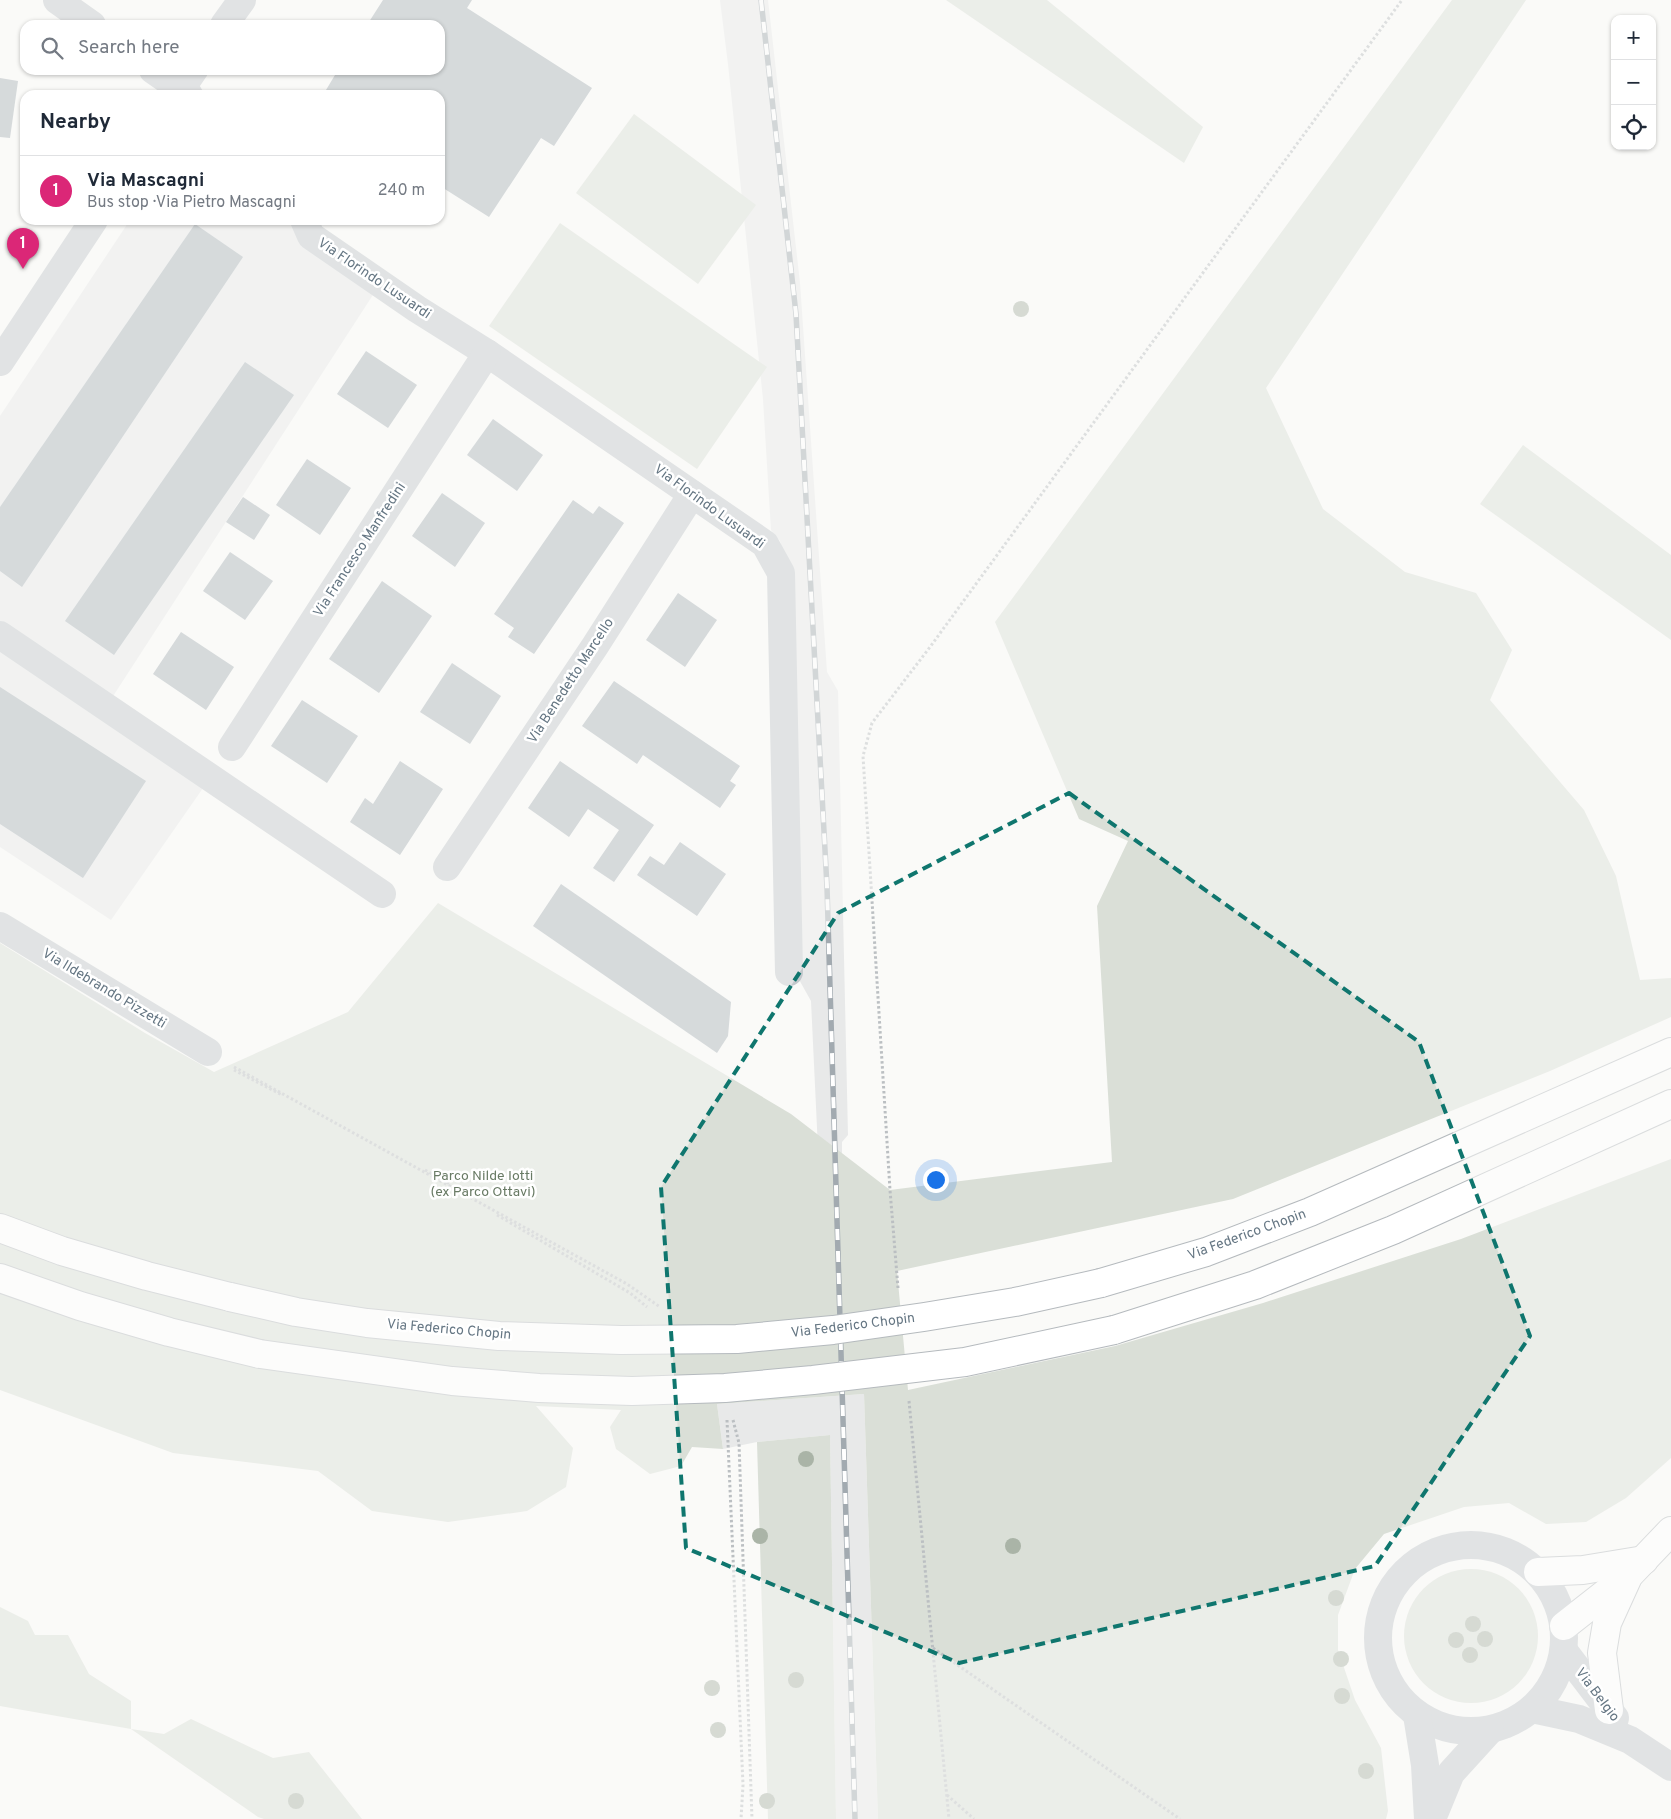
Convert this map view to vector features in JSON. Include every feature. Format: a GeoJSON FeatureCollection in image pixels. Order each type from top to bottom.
{"type":"FeatureCollection","features":[{"type":"Feature","properties":{"kind":"main road","name":"Via Federico Chopin"},"geometry":{"type":"LineString","coordinates":[[0,1228],[62,1251],[147,1276],[296,1312],[367,1323],[499,1336],[621,1340],[737,1339],[833,1330],[1015,1302],[1102,1283],[1206,1252],[1310,1212],[1671,1052]]}},
{"type":"Feature","properties":{"kind":"main road"},"geometry":{"type":"LineString","coordinates":[[0,1278],[80,1306],[169,1332],[260,1354],[452,1381],[539,1388],[632,1391],[725,1388],[813,1380],[965,1362],[1114,1330],[1255,1285],[1392,1230],[1671,1104]]}},
{"type":"Feature","properties":{"kind":"main road"},"geometry":{"type":"LineString","coordinates":[[1644,1117],[1671,1121]]}},
{"type":"Feature","properties":{"kind":"main road"},"geometry":{"type":"LineString","coordinates":[[1564,1638],[1671,1531]]}},
{"type":"Feature","properties":{"kind":"main road"},"geometry":{"type":"LineString","coordinates":[[1538,1572],[1636,1568]]}},
{"type":"Feature","properties":{"kind":"main road"},"geometry":{"type":"LineString","coordinates":[[1609,1710],[1602,1654],[1608,1623],[1636,1568]]}},
{"type":"Feature","properties":{"kind":"street"},"geometry":{"type":"LineString","coordinates":[[57,0],[85,20]]}},
{"type":"Feature","properties":{"kind":"street"},"geometry":{"type":"LineString","coordinates":[[228,20],[242,0]]}},
{"type":"Feature","properties":{"kind":"street"},"geometry":{"type":"LineString","coordinates":[[162,75],[185,87]]}},
{"type":"Feature","properties":{"kind":"street"},"geometry":{"type":"LineString","coordinates":[[0,362],[91,225]]}},
{"type":"Feature","properties":{"kind":"street","name":"Via Florindo Lusuardi"},"geometry":{"type":"LineString","coordinates":[[306,225],[311,236],[417,309],[487,353],[765,544],[781,573],[790,972]]}},
{"type":"Feature","properties":{"kind":"street","name":"Via Francesco Manfredini"},"geometry":{"type":"LineString","coordinates":[[232,747],[487,353]]}},
{"type":"Feature","properties":{"kind":"street","name":"Via Benedetto Marcello"},"geometry":{"type":"LineString","coordinates":[[447,867],[589,655],[692,494]]}},
{"type":"Feature","properties":{"kind":"street"},"geometry":{"type":"LineString","coordinates":[[0,635],[382,894]]}},
{"type":"Feature","properties":{"kind":"street","name":"Via Ildebrando Pizzetti"},"geometry":{"type":"LineString","coordinates":[[0,926],[208,1052]]}},
{"type":"Feature","properties":{"kind":"street","name":"Via Belgio"},"geometry":{"type":"LineString","coordinates":[[1480,1544],[1523,1560],[1538,1572],[1558,1602],[1564,1638],[1562,1662],[1548,1692],[1532,1709],[1490,1730],[1451,1730],[1417,1715],[1394,1692],[1380,1662],[1379,1622],[1385,1601],[1404,1573],[1418,1561],[1448,1547],[1480,1544]]}},
{"type":"Feature","properties":{"kind":"street","name":"Via Belgio"},"geometry":{"type":"LineString","coordinates":[[1564,1638],[1630,1740]]}},
{"type":"Feature","properties":{"kind":"street","name":"Via Belgio"},"geometry":{"type":"LineString","coordinates":[[1532,1709],[1579,1719],[1630,1740],[1671,1767]]}},
{"type":"Feature","properties":{"kind":"street"},"geometry":{"type":"LineString","coordinates":[[1417,1715],[1425,1766],[1428,1819]]}},
{"type":"Feature","properties":{"kind":"street"},"geometry":{"type":"LineString","coordinates":[[1432,1819],[1452,1772],[1490,1730]]}},
{"type":"Feature","properties":{"kind":"path"},"geometry":{"type":"LineString","coordinates":[[898,1290],[863,756],[872,723],[942,631],[1402,0]]}},
{"type":"Feature","properties":{"kind":"path"},"geometry":{"type":"LineString","coordinates":[[909,1398],[948,1819]]}},
{"type":"Feature","properties":{"kind":"path"},"geometry":{"type":"LineString","coordinates":[[932,1647],[1180,1819]]}},
{"type":"Feature","properties":{"kind":"path"},"geometry":{"type":"LineString","coordinates":[[946,1794],[974,1819]]}},
{"type":"Feature","properties":{"kind":"highlighted area"},"geometry":{"type":"Polygon","coordinates":[[[1069,793],[1419,1042],[1530,1336],[1375,1566],[959,1663],[686,1548],[661,1187],[838,913],[1069,793]]]}},
{"type":"Feature","properties":{"kind":"shaded area"},"geometry":{"type":"Polygon","coordinates":[[[720,0],[768,0],[800,283],[827,672],[838,691],[848,1135],[842,1142],[842,1170],[825,1297],[811,1001],[797,976],[788,568],[780,541],[771,530],[763,399],[720,0]]]}},
{"type":"Feature","properties":{"kind":"shaded area"},"geometry":{"type":"Polygon","coordinates":[[[127,225],[310,225],[380,284],[106,707],[210,778],[111,920],[0,847],[0,416],[127,225]]]}},
{"type":"Feature","properties":{"kind":"shaded area"},"geometry":{"type":"Polygon","coordinates":[[[864,1394],[878,1819],[836,1819],[830,1435],[757,1442],[723,1449],[717,1404],[864,1394]]]}},
{"type":"Feature","properties":{"kind":"green space"},"geometry":{"type":"Polygon","coordinates":[[[946,0],[1047,0],[1203,127],[1184,163],[946,0]]]}},
{"type":"Feature","properties":{"kind":"green space","name":"Parco Nilde Iotti (ex Parco Ottavi)"},"geometry":{"type":"Polygon","coordinates":[[[1452,0],[1526,0],[1266,388],[1323,509],[1405,572],[1476,593],[1512,650],[1490,700],[1584,810],[1616,876],[1640,980],[1671,978],[1671,1017],[1550,1071],[1233,1199],[897,1271],[908,1390],[1115,1346],[1263,1303],[1461,1239],[1671,1159],[1671,1458],[1626,1498],[1586,1522],[1546,1524],[1509,1503],[1464,1507],[1384,1534],[1355,1569],[1338,1615],[1338,1650],[1355,1700],[1381,1748],[1388,1811],[1386,1819],[878,1819],[864,1394],[717,1404],[723,1449],[692,1447],[681,1466],[650,1474],[616,1449],[610,1427],[621,1410],[536,1406],[573,1448],[566,1487],[527,1511],[448,1522],[372,1511],[318,1471],[173,1453],[0,1390],[0,943],[145,1033],[214,1072],[348,1012],[438,903],[791,1114],[890,1190],[1112,1162],[1097,906],[1128,841],[1079,819],[995,622],[1452,0]]]}},
{"type":"Feature","properties":{"kind":"green space"},"geometry":{"type":"Polygon","coordinates":[[[634,114],[756,205],[698,284],[576,193],[634,114]]]}},
{"type":"Feature","properties":{"kind":"green space"},"geometry":{"type":"Polygon","coordinates":[[[560,223],[767,367],[697,469],[489,326],[560,223]]]}},
{"type":"Feature","properties":{"kind":"green space"},"geometry":{"type":"Polygon","coordinates":[[[1523,445],[1671,555],[1671,640],[1480,504],[1523,445]]]}},
{"type":"Feature","properties":{"kind":"green space"},"geometry":{"type":"Polygon","coordinates":[[[830,1435],[836,1819],[768,1819],[757,1442],[830,1435]]]}},
{"type":"Feature","properties":{"kind":"green space"},"geometry":{"type":"Polygon","coordinates":[[[1471,1569],[1497,1574],[1519,1588],[1533,1610],[1538,1636],[1533,1662],[1519,1684],[1497,1698],[1471,1703],[1445,1698],[1423,1684],[1409,1662],[1404,1636],[1409,1610],[1423,1588],[1445,1574],[1471,1569]]]}},
{"type":"Feature","properties":{"kind":"green space"},"geometry":{"type":"Polygon","coordinates":[[[0,1607],[28,1621],[35,1635],[68,1635],[89,1674],[131,1701],[131,1729],[0,1706],[0,1607]]]}},
{"type":"Feature","properties":{"kind":"green space"},"geometry":{"type":"Polygon","coordinates":[[[191,1719],[273,1758],[309,1752],[362,1819],[264,1819],[258,1817],[131,1729],[164,1734],[191,1719]]]}},
{"type":"Feature","properties":{"kind":"building"},"geometry":{"type":"Polygon","coordinates":[[[383,0],[472,0],[467,8],[592,88],[554,146],[541,138],[489,217],[445,189],[445,90],[326,90],[335,75],[445,75],[445,20],[370,20],[383,0]]]}},
{"type":"Feature","properties":{"kind":"building"},"geometry":{"type":"Polygon","coordinates":[[[0,78],[18,81],[10,138],[0,137],[0,78]]]}},
{"type":"Feature","properties":{"kind":"building"},"geometry":{"type":"Polygon","coordinates":[[[194,225],[243,257],[22,587],[0,571],[0,507],[194,225]]]}},
{"type":"Feature","properties":{"kind":"building"},"geometry":{"type":"Polygon","coordinates":[[[366,351],[417,385],[388,428],[337,394],[366,351]]]}},
{"type":"Feature","properties":{"kind":"building"},"geometry":{"type":"Polygon","coordinates":[[[245,362],[294,395],[114,655],[65,621],[245,362]]]}},
{"type":"Feature","properties":{"kind":"building"},"geometry":{"type":"Polygon","coordinates":[[[493,419],[543,455],[517,491],[467,455],[493,419]]]}},
{"type":"Feature","properties":{"kind":"building"},"geometry":{"type":"Polygon","coordinates":[[[307,459],[351,488],[320,535],[276,505],[307,459]]]}},
{"type":"Feature","properties":{"kind":"building"},"geometry":{"type":"Polygon","coordinates":[[[442,493],[485,523],[455,567],[412,536],[442,493]]]}},
{"type":"Feature","properties":{"kind":"building"},"geometry":{"type":"Polygon","coordinates":[[[243,497],[270,515],[254,540],[226,522],[243,497]]]}},
{"type":"Feature","properties":{"kind":"building"},"geometry":{"type":"Polygon","coordinates":[[[573,500],[593,514],[599,506],[624,523],[534,654],[508,637],[514,628],[494,614],[573,500]]]}},
{"type":"Feature","properties":{"kind":"building"},"geometry":{"type":"Polygon","coordinates":[[[230,552],[273,581],[245,620],[203,591],[230,552]]]}},
{"type":"Feature","properties":{"kind":"building"},"geometry":{"type":"Polygon","coordinates":[[[382,581],[432,616],[379,693],[329,659],[382,581]]]}},
{"type":"Feature","properties":{"kind":"building"},"geometry":{"type":"Polygon","coordinates":[[[678,593],[717,620],[685,667],[646,640],[678,593]]]}},
{"type":"Feature","properties":{"kind":"building"},"geometry":{"type":"Polygon","coordinates":[[[181,632],[234,667],[206,710],[153,674],[181,632]]]}},
{"type":"Feature","properties":{"kind":"building"},"geometry":{"type":"Polygon","coordinates":[[[452,663],[501,696],[470,744],[420,712],[452,663]]]}},
{"type":"Feature","properties":{"kind":"building"},"geometry":{"type":"Polygon","coordinates":[[[614,681],[740,766],[730,781],[736,785],[720,808],[643,755],[637,764],[582,726],[614,681]]]}},
{"type":"Feature","properties":{"kind":"building"},"geometry":{"type":"Polygon","coordinates":[[[0,687],[146,781],[83,878],[0,824],[0,687]]]}},
{"type":"Feature","properties":{"kind":"building"},"geometry":{"type":"Polygon","coordinates":[[[302,700],[358,736],[327,783],[271,746],[302,700]]]}},
{"type":"Feature","properties":{"kind":"building"},"geometry":{"type":"Polygon","coordinates":[[[400,761],[443,789],[400,855],[350,822],[365,798],[373,804],[400,761]]]}},
{"type":"Feature","properties":{"kind":"building"},"geometry":{"type":"Polygon","coordinates":[[[560,761],[654,825],[614,882],[593,868],[619,830],[588,809],[569,837],[528,808],[560,761]]]}},
{"type":"Feature","properties":{"kind":"building"},"geometry":{"type":"Polygon","coordinates":[[[680,842],[726,874],[697,916],[637,875],[650,856],[664,865],[680,842]]]}},
{"type":"Feature","properties":{"kind":"building"},"geometry":{"type":"Polygon","coordinates":[[[561,884],[731,1002],[728,1036],[717,1053],[533,926],[561,884]]]}},
{"type":"Feature","properties":{"kind":"railway"},"geometry":{"type":"LineString","coordinates":[[761,0],[796,314],[827,887],[855,1819]]}},
{"type":"Feature","properties":{"kind":"place","name":"Via Mascagni"},"geometry":{"type":"Point","coordinates":[23,269]}}]}
